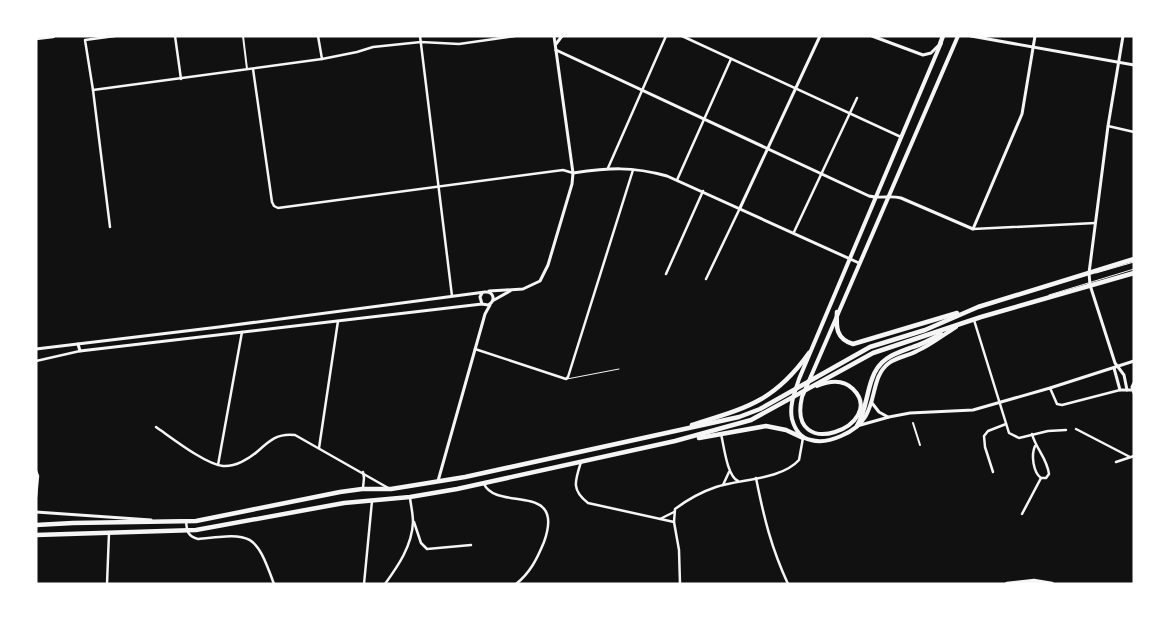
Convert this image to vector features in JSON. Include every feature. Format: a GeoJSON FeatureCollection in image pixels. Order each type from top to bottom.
{"type":"FeatureCollection","features":[{"type":"Feature","properties":{"kind":"main road"},"geometry":{"type":"LineString","coordinates":[[36,38],[53,36]]}},
{"type":"Feature","properties":{"kind":"main road"},"geometry":{"type":"LineString","coordinates":[[803,438],[795,426],[791,404],[809,353],[944,36]]}},
{"type":"Feature","properties":{"kind":"main road"},"geometry":{"type":"LineString","coordinates":[[809,388],[829,382],[843,382],[853,388],[860,398],[860,408],[856,418],[845,428],[834,433],[823,434],[812,431],[807,427],[801,418],[800,404],[804,389],[958,36]]}},
{"type":"Feature","properties":{"kind":"main road"},"geometry":{"type":"LineString","coordinates":[[838,312],[837,325],[839,334],[848,342],[857,344],[1134,260]]}},
{"type":"Feature","properties":{"kind":"main road"},"geometry":{"type":"LineString","coordinates":[[36,534],[187,531],[307,509],[410,497],[484,483],[675,441],[751,420],[866,355],[1090,283],[1134,271]]}},
{"type":"Feature","properties":{"kind":"main road"},"geometry":{"type":"LineString","coordinates":[[36,525],[186,521],[227,515],[324,494],[362,489],[391,489],[465,477],[672,431],[722,422],[760,409],[864,350],[926,330],[978,307]]}},
{"type":"Feature","properties":{"kind":"main road"},"geometry":{"type":"LineString","coordinates":[[675,441],[760,426],[771,426],[786,430],[815,441],[831,440],[845,435],[868,414],[880,376],[889,363],[918,351],[958,326]]}},
{"type":"Feature","properties":{"kind":"main road"},"geometry":{"type":"LineString","coordinates":[[857,426],[865,408],[872,378],[883,360],[958,326]]}},
{"type":"Feature","properties":{"kind":"main road"},"geometry":{"type":"LineString","coordinates":[[672,431],[742,409],[757,402],[786,381],[809,353]]}},
{"type":"Feature","properties":{"kind":"main road"},"geometry":{"type":"LineString","coordinates":[[1007,584],[1034,581],[1052,584]]}},
{"type":"Feature","properties":{"kind":"street"},"geometry":{"type":"LineString","coordinates":[[110,227],[85,40],[115,36]]}},
{"type":"Feature","properties":{"kind":"street"},"geometry":{"type":"LineString","coordinates":[[175,36],[181,79]]}},
{"type":"Feature","properties":{"kind":"street"},"geometry":{"type":"LineString","coordinates":[[243,36],[247,70]]}},
{"type":"Feature","properties":{"kind":"street"},"geometry":{"type":"LineString","coordinates":[[318,36],[322,59]]}},
{"type":"Feature","properties":{"kind":"street"},"geometry":{"type":"LineString","coordinates":[[420,36],[452,296]]}},
{"type":"Feature","properties":{"kind":"street"},"geometry":{"type":"LineString","coordinates":[[93,90],[322,59],[373,47],[421,42],[460,44],[515,36]]}},
{"type":"Feature","properties":{"kind":"street"},"geometry":{"type":"LineString","coordinates":[[36,349],[452,296],[510,291],[534,285],[544,275],[572,184],[573,173],[554,36]]}},
{"type":"Feature","properties":{"kind":"street"},"geometry":{"type":"LineString","coordinates":[[555,45],[562,36]]}},
{"type":"Feature","properties":{"kind":"street"},"geometry":{"type":"LineString","coordinates":[[608,168],[666,36]]}},
{"type":"Feature","properties":{"kind":"street"},"geometry":{"type":"LineString","coordinates":[[682,36],[901,137]]}},
{"type":"Feature","properties":{"kind":"street"},"geometry":{"type":"LineString","coordinates":[[706,279],[820,36]]}},
{"type":"Feature","properties":{"kind":"street"},"geometry":{"type":"LineString","coordinates":[[872,36],[923,56],[931,53],[940,44]]}},
{"type":"Feature","properties":{"kind":"street"},"geometry":{"type":"LineString","coordinates":[[971,36],[1134,64]]}},
{"type":"Feature","properties":{"kind":"street"},"geometry":{"type":"LineString","coordinates":[[973,229],[1022,114],[1035,36]]}},
{"type":"Feature","properties":{"kind":"street"},"geometry":{"type":"LineString","coordinates":[[1120,390],[1090,283],[1089,273],[1108,126],[1123,36]]}},
{"type":"Feature","properties":{"kind":"street"},"geometry":{"type":"LineString","coordinates":[[556,50],[767,150],[875,198],[888,196],[901,198],[973,229],[1095,223]]}},
{"type":"Feature","properties":{"kind":"street"},"geometry":{"type":"LineString","coordinates":[[677,180],[731,59]]}},
{"type":"Feature","properties":{"kind":"street"},"geometry":{"type":"LineString","coordinates":[[253,69],[271,199],[274,206],[284,208],[563,170],[573,173],[608,168],[633,168],[677,180],[859,263]]}},
{"type":"Feature","properties":{"kind":"street"},"geometry":{"type":"LineString","coordinates":[[794,232],[857,98]]}},
{"type":"Feature","properties":{"kind":"street"},"geometry":{"type":"LineString","coordinates":[[1108,126],[1134,132]]}},
{"type":"Feature","properties":{"kind":"street"},"geometry":{"type":"LineString","coordinates":[[475,349],[566,379],[571,371],[633,168]]}},
{"type":"Feature","properties":{"kind":"street"},"geometry":{"type":"LineString","coordinates":[[666,274],[702,191]]}},
{"type":"Feature","properties":{"kind":"street"},"geometry":{"type":"LineString","coordinates":[[437,482],[485,314],[493,301],[510,291]]}},
{"type":"Feature","properties":{"kind":"street"},"geometry":{"type":"LineString","coordinates":[[487,292],[492,295],[493,301]]}},
{"type":"Feature","properties":{"kind":"street"},"geometry":{"type":"LineString","coordinates":[[482,293],[480,297],[485,314]]}},
{"type":"Feature","properties":{"kind":"street"},"geometry":{"type":"LineString","coordinates":[[36,361],[80,351],[490,304]]}},
{"type":"Feature","properties":{"kind":"street"},"geometry":{"type":"LineString","coordinates":[[974,320],[1009,433],[1019,438],[1048,430],[1066,430]]}},
{"type":"Feature","properties":{"kind":"street"},"geometry":{"type":"LineString","coordinates":[[319,448],[338,321]]}},
{"type":"Feature","properties":{"kind":"street"},"geometry":{"type":"LineString","coordinates":[[218,465],[242,332]]}},
{"type":"Feature","properties":{"kind":"street"},"geometry":{"type":"LineString","coordinates":[[78,344],[80,351]]}},
{"type":"Feature","properties":{"kind":"street"},"geometry":{"type":"LineString","coordinates":[[857,426],[889,417],[924,412],[973,410],[1134,361]]}},
{"type":"Feature","properties":{"kind":"street"},"geometry":{"type":"LineString","coordinates":[[1115,367],[1124,376],[1127,389]]}},
{"type":"Feature","properties":{"kind":"street"},"geometry":{"type":"LineString","coordinates":[[1050,388],[1057,404],[1062,405],[1120,390],[1127,389],[1133,391],[1133,384]]}},
{"type":"Feature","properties":{"kind":"street"},"geometry":{"type":"LineString","coordinates":[[1127,389],[1133,384]]}},
{"type":"Feature","properties":{"kind":"street"},"geometry":{"type":"LineString","coordinates":[[872,403],[879,412],[889,417]]}},
{"type":"Feature","properties":{"kind":"street"},"geometry":{"type":"LineString","coordinates":[[913,423],[920,445]]}},
{"type":"Feature","properties":{"kind":"street"},"geometry":{"type":"LineString","coordinates":[[993,472],[985,447],[984,436],[988,431],[1006,424]]}},
{"type":"Feature","properties":{"kind":"street"},"geometry":{"type":"LineString","coordinates":[[156,427],[205,459],[218,465],[234,465],[250,458],[266,443],[280,435],[295,435],[391,489]]}},
{"type":"Feature","properties":{"kind":"street"},"geometry":{"type":"LineString","coordinates":[[1076,429],[1132,457]]}},
{"type":"Feature","properties":{"kind":"street"},"geometry":{"type":"LineString","coordinates":[[721,434],[730,471],[733,478],[740,481]]}},
{"type":"Feature","properties":{"kind":"street"},"geometry":{"type":"LineString","coordinates":[[1032,434],[1049,472],[1046,478],[1041,478]]}},
{"type":"Feature","properties":{"kind":"street"},"geometry":{"type":"LineString","coordinates":[[660,519],[674,512],[688,500],[714,488],[780,472],[794,465],[801,455],[803,438]]}},
{"type":"Feature","properties":{"kind":"street"},"geometry":{"type":"LineString","coordinates":[[1036,446],[1032,452],[1032,457],[1037,474],[1041,478]]}},
{"type":"Feature","properties":{"kind":"street"},"geometry":{"type":"LineString","coordinates":[[1116,462],[1132,457]]}},
{"type":"Feature","properties":{"kind":"street"},"geometry":{"type":"LineString","coordinates":[[581,462],[576,480],[576,488],[578,496],[588,503],[674,522]]}},
{"type":"Feature","properties":{"kind":"street"},"geometry":{"type":"LineString","coordinates":[[36,471],[38,476],[36,497]]}},
{"type":"Feature","properties":{"kind":"street"},"geometry":{"type":"LineString","coordinates":[[723,485],[730,471]]}},
{"type":"Feature","properties":{"kind":"street"},"geometry":{"type":"LineString","coordinates":[[362,489],[364,483],[363,472]]}},
{"type":"Feature","properties":{"kind":"street"},"geometry":{"type":"LineString","coordinates":[[756,478],[770,540],[788,584]]}},
{"type":"Feature","properties":{"kind":"street"},"geometry":{"type":"LineString","coordinates":[[1022,514],[1041,478]]}},
{"type":"Feature","properties":{"kind":"street"},"geometry":{"type":"LineString","coordinates":[[484,483],[488,490],[503,496],[528,501],[542,507],[548,515],[547,530],[535,562],[526,576],[516,584]]}},
{"type":"Feature","properties":{"kind":"street"},"geometry":{"type":"LineString","coordinates":[[410,497],[413,519],[419,538],[427,549],[472,544]]}},
{"type":"Feature","properties":{"kind":"street"},"geometry":{"type":"LineString","coordinates":[[364,584],[372,501]]}},
{"type":"Feature","properties":{"kind":"street"},"geometry":{"type":"LineString","coordinates":[[36,512],[110,518],[140,518],[159,522]]}},
{"type":"Feature","properties":{"kind":"street"},"geometry":{"type":"LineString","coordinates":[[674,512],[679,550],[680,584]]}},
{"type":"Feature","properties":{"kind":"street"},"geometry":{"type":"LineString","coordinates":[[384,584],[405,553],[413,519]]}},
{"type":"Feature","properties":{"kind":"street"},"geometry":{"type":"LineString","coordinates":[[186,521],[187,531],[192,538],[233,536],[248,538],[260,550],[274,584]]}},
{"type":"Feature","properties":{"kind":"street"},"geometry":{"type":"LineString","coordinates":[[107,584],[109,532]]}},
{"type":"Feature","properties":{"kind":"street"},"geometry":{"type":"LineString","coordinates":[[411,534],[419,538]]}},
{"type":"Feature","properties":{"kind":"lane"},"geometry":{"type":"LineString","coordinates":[[566,379],[619,369]]}}]}
